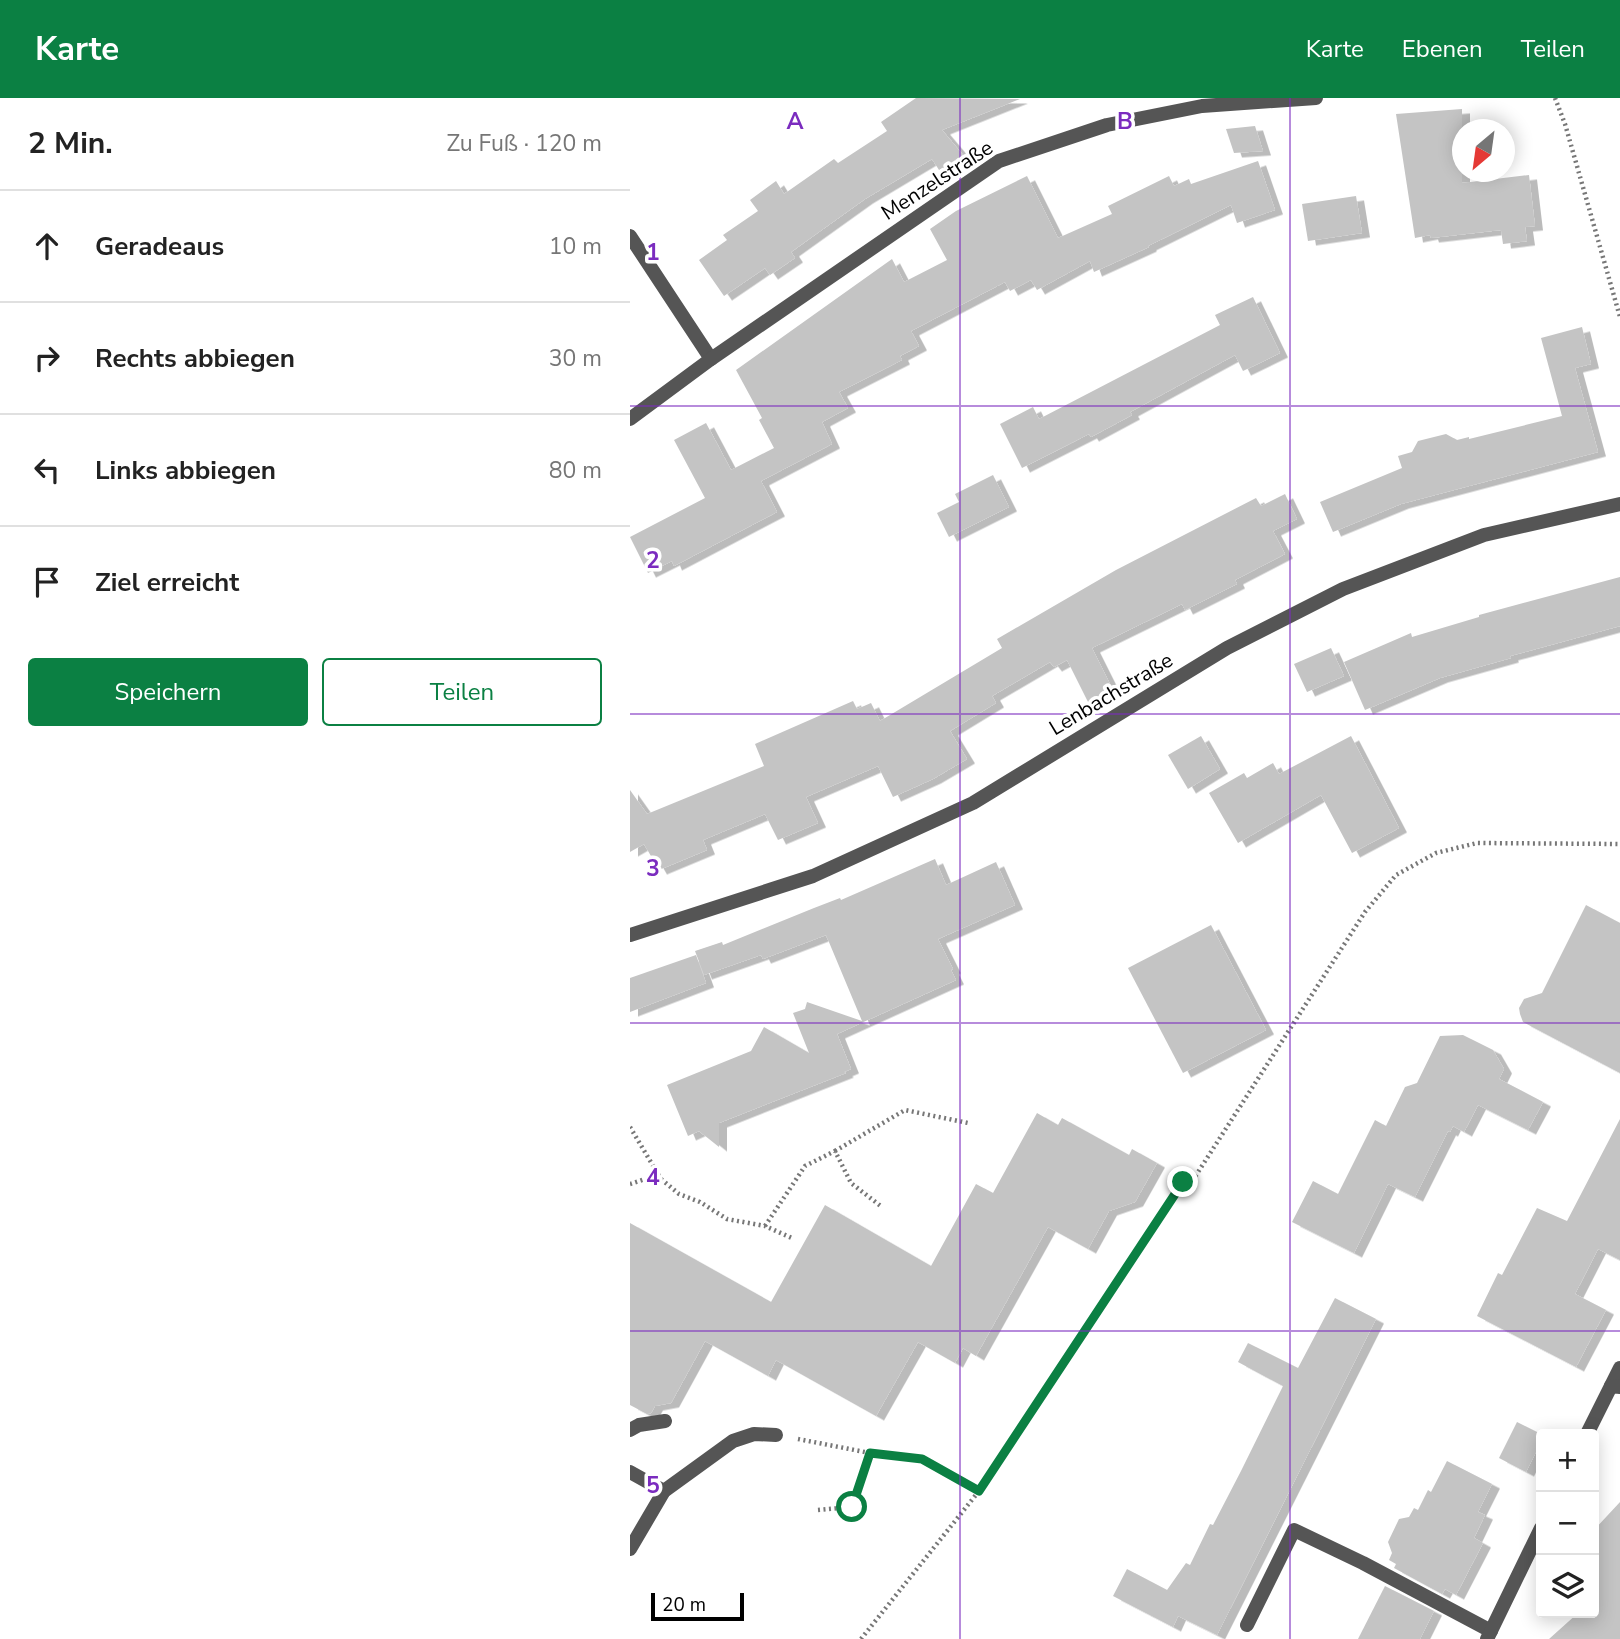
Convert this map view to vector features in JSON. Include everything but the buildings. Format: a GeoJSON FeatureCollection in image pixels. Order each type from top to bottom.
{"type":"FeatureCollection","features":[{"type":"Feature","properties":{"kind":"street","name":"Menzelstraße"},"geometry":{"type":"LineString","coordinates":[[630,419],[711,359],[999,160],[1107,125],[1188,108],[1316,98]]}},
{"type":"Feature","properties":{"kind":"street"},"geometry":{"type":"LineString","coordinates":[[630,236],[711,359]]}},
{"type":"Feature","properties":{"kind":"street","name":"Lenbachstraße"},"geometry":{"type":"LineString","coordinates":[[630,935],[813,876],[973,803],[1227,648],[1343,589],[1483,536],[1620,504]]}},
{"type":"Feature","properties":{"kind":"street"},"geometry":{"type":"LineString","coordinates":[[1590,1429],[1616,1387],[1620,1368]]}},
{"type":"Feature","properties":{"kind":"street"},"geometry":{"type":"LineString","coordinates":[[630,1430],[639,1424],[665,1421]]}},
{"type":"Feature","properties":{"kind":"street"},"geometry":{"type":"LineString","coordinates":[[630,1549],[664,1491],[733,1441],[754,1434],[776,1435]]}},
{"type":"Feature","properties":{"kind":"street"},"geometry":{"type":"LineString","coordinates":[[630,1472],[664,1491]]}},
{"type":"Feature","properties":{"kind":"street"},"geometry":{"type":"LineString","coordinates":[[1247,1625],[1294,1530],[1363,1563],[1489,1635],[1536,1538]]}},
{"type":"Feature","properties":{"kind":"path"},"geometry":{"type":"LineString","coordinates":[[1555,98],[1565,124],[1620,317]]}},
{"type":"Feature","properties":{"kind":"path"},"geometry":{"type":"LineString","coordinates":[[861,1639],[979,1491],[1183,1182],[1191,1184],[1365,912],[1396,876],[1436,853],[1477,843],[1620,844]]}},
{"type":"Feature","properties":{"kind":"path"},"geometry":{"type":"LineString","coordinates":[[765,1226],[805,1166],[905,1110],[968,1123]]}},
{"type":"Feature","properties":{"kind":"path"},"geometry":{"type":"LineString","coordinates":[[630,1127],[661,1180],[679,1194],[701,1202],[727,1219],[765,1226],[794,1239]]}},
{"type":"Feature","properties":{"kind":"path"},"geometry":{"type":"LineString","coordinates":[[835,1151],[851,1183],[882,1207]]}},
{"type":"Feature","properties":{"kind":"path"},"geometry":{"type":"LineString","coordinates":[[630,1184],[645,1179],[661,1180]]}},
{"type":"Feature","properties":{"kind":"path"},"geometry":{"type":"LineString","coordinates":[[776,1435],[870,1453],[922,1459],[979,1491]]}},
{"type":"Feature","properties":{"kind":"path"},"geometry":{"type":"LineString","coordinates":[[818,1510],[852,1507],[870,1453]]}},
{"type":"Feature","properties":{"kind":"route"},"geometry":{"type":"LineString","coordinates":[[852,1507],[870,1453],[922,1459],[979,1491],[1183,1182]]}}]}
